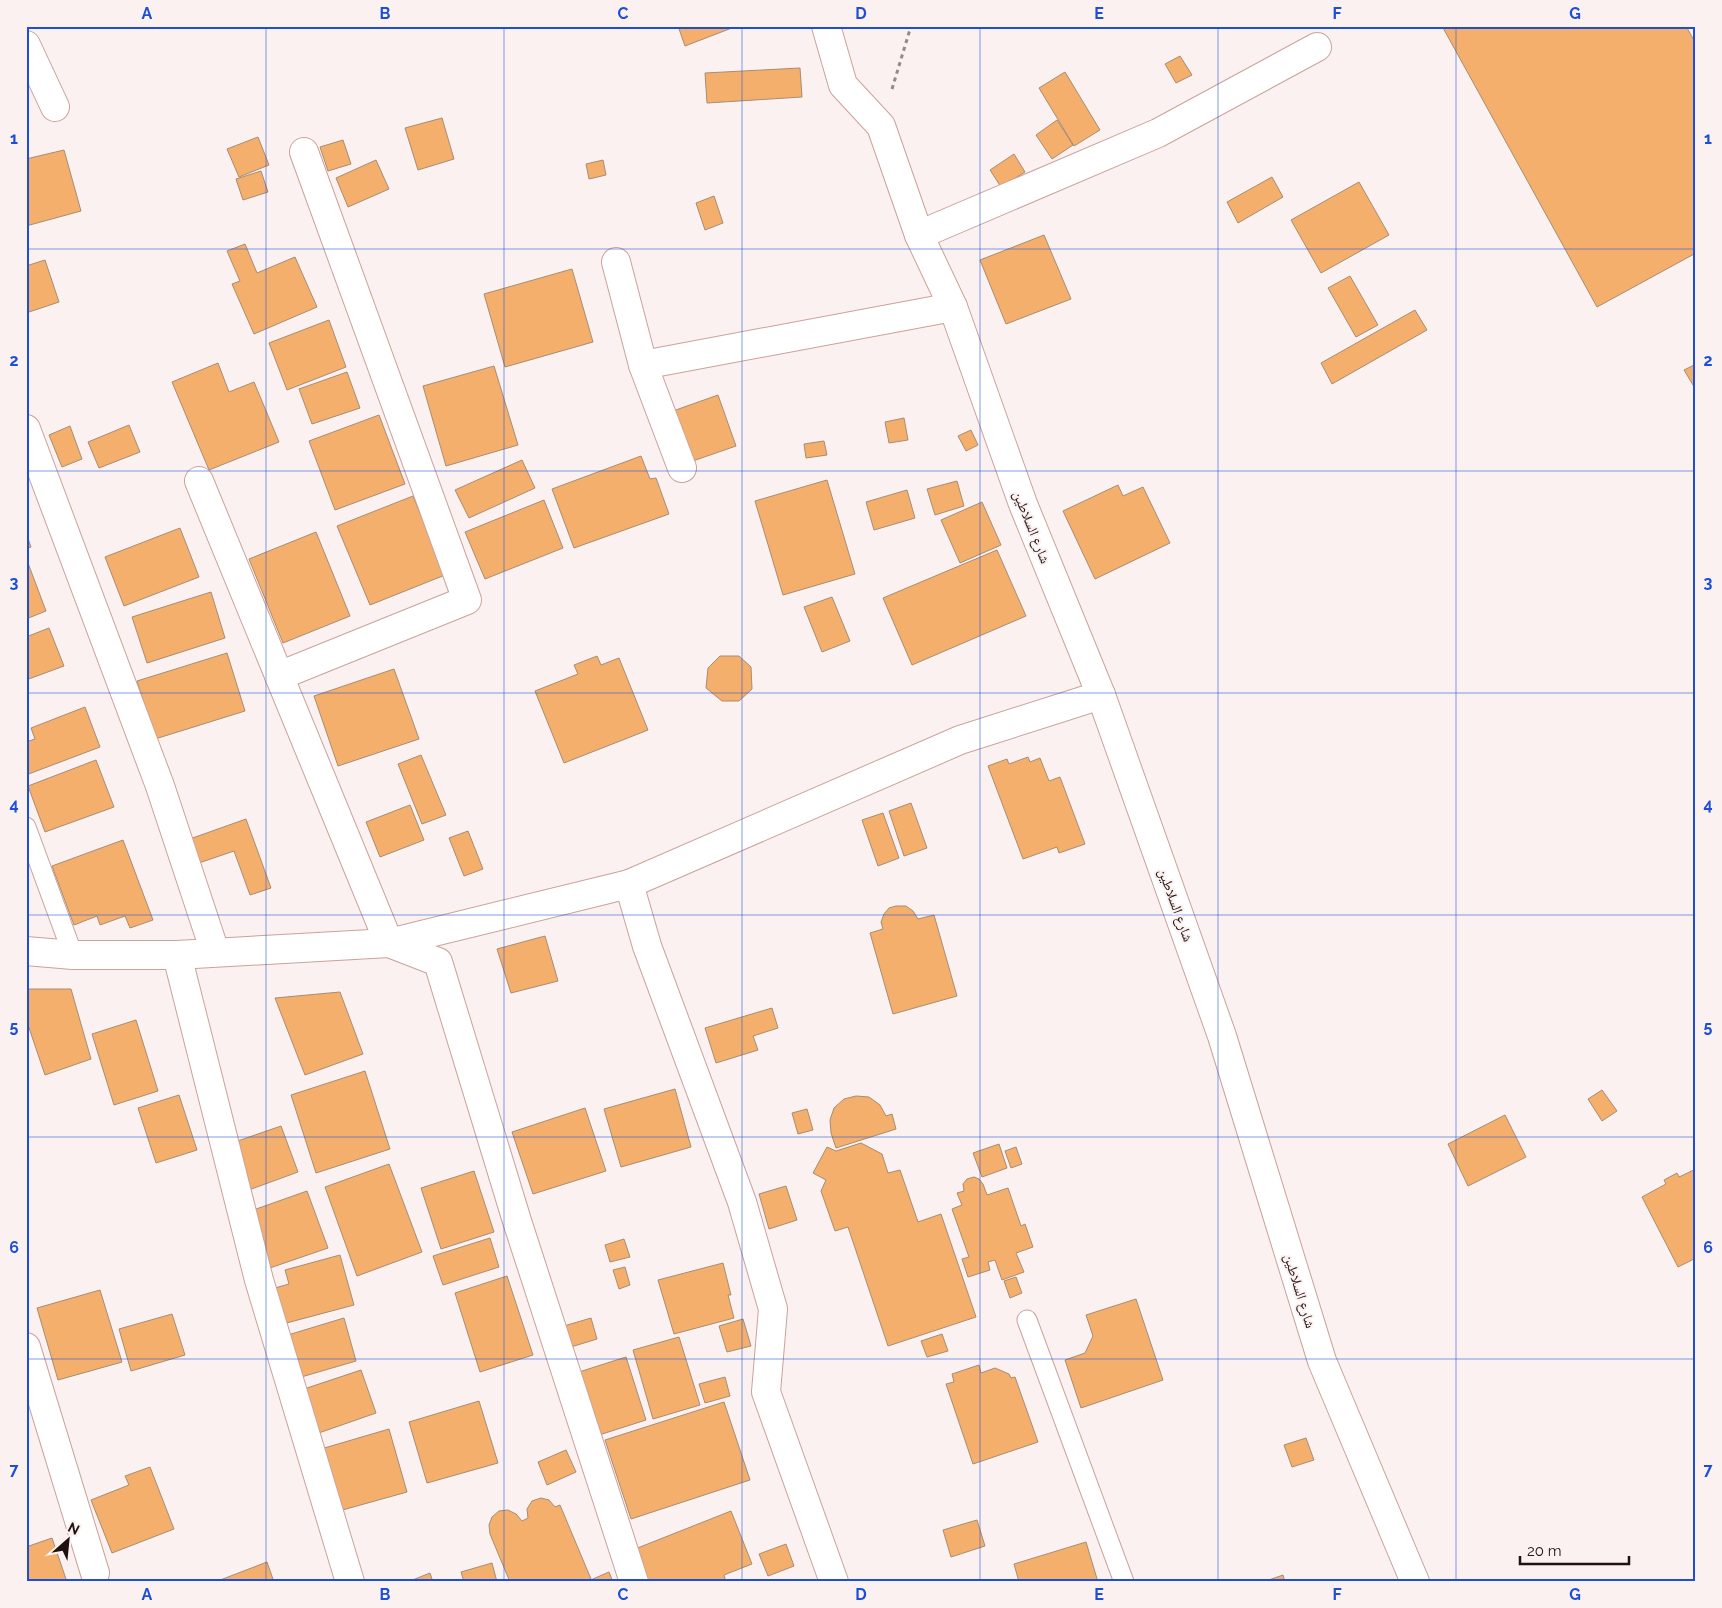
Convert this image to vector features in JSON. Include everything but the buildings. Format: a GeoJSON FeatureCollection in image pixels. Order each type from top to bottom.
{"type":"FeatureCollection","features":[{"type":"Feature","properties":{"kind":"street"},"geometry":{"type":"LineString","coordinates":[[826,26],[844,85],[881,126]]}},
{"type":"Feature","properties":{"kind":"street"},"geometry":{"type":"LineString","coordinates":[[26,45],[55,107]]}},
{"type":"Feature","properties":{"kind":"street"},"geometry":{"type":"LineString","coordinates":[[920,235],[1158,133],[1317,46]]}},
{"type":"Feature","properties":{"kind":"street","name":"شارع السلاطين"},"geometry":{"type":"LineString","coordinates":[[881,126],[920,235],[953,307],[1023,504],[1100,696],[1222,1036],[1322,1361],[1414,1582]]}},
{"type":"Feature","properties":{"kind":"street"},"geometry":{"type":"LineString","coordinates":[[279,676],[467,600],[304,152]]}},
{"type":"Feature","properties":{"kind":"street"},"geometry":{"type":"LineString","coordinates":[[616,262],[643,365],[682,468]]}},
{"type":"Feature","properties":{"kind":"street"},"geometry":{"type":"LineString","coordinates":[[643,365],[953,307]]}},
{"type":"Feature","properties":{"kind":"street"},"geometry":{"type":"LineString","coordinates":[[26,429],[160,786],[215,952]]}},
{"type":"Feature","properties":{"kind":"street"},"geometry":{"type":"LineString","coordinates":[[200,481],[390,943],[438,962],[517,1221],[634,1582]]}},
{"type":"Feature","properties":{"kind":"street"},"geometry":{"type":"LineString","coordinates":[[26,951],[73,955],[177,955],[390,943],[629,884],[960,740],[1100,696]]}},
{"type":"Feature","properties":{"kind":"street"},"geometry":{"type":"LineString","coordinates":[[629,884],[647,946],[742,1202],[773,1309],[766,1392],[834,1582]]}},
{"type":"Feature","properties":{"kind":"street"},"geometry":{"type":"LineString","coordinates":[[177,955],[259,1280],[350,1582]]}},
{"type":"Feature","properties":{"kind":"street"},"geometry":{"type":"LineString","coordinates":[[26,1347],[95,1573]]}},
{"type":"Feature","properties":{"kind":"lane"},"geometry":{"type":"LineString","coordinates":[[26,827],[73,955]]}},
{"type":"Feature","properties":{"kind":"lane"},"geometry":{"type":"LineString","coordinates":[[1027,1320],[1124,1582]]}},
{"type":"Feature","properties":{"kind":"path"},"geometry":{"type":"LineString","coordinates":[[881,126],[911,26]]}}]}
